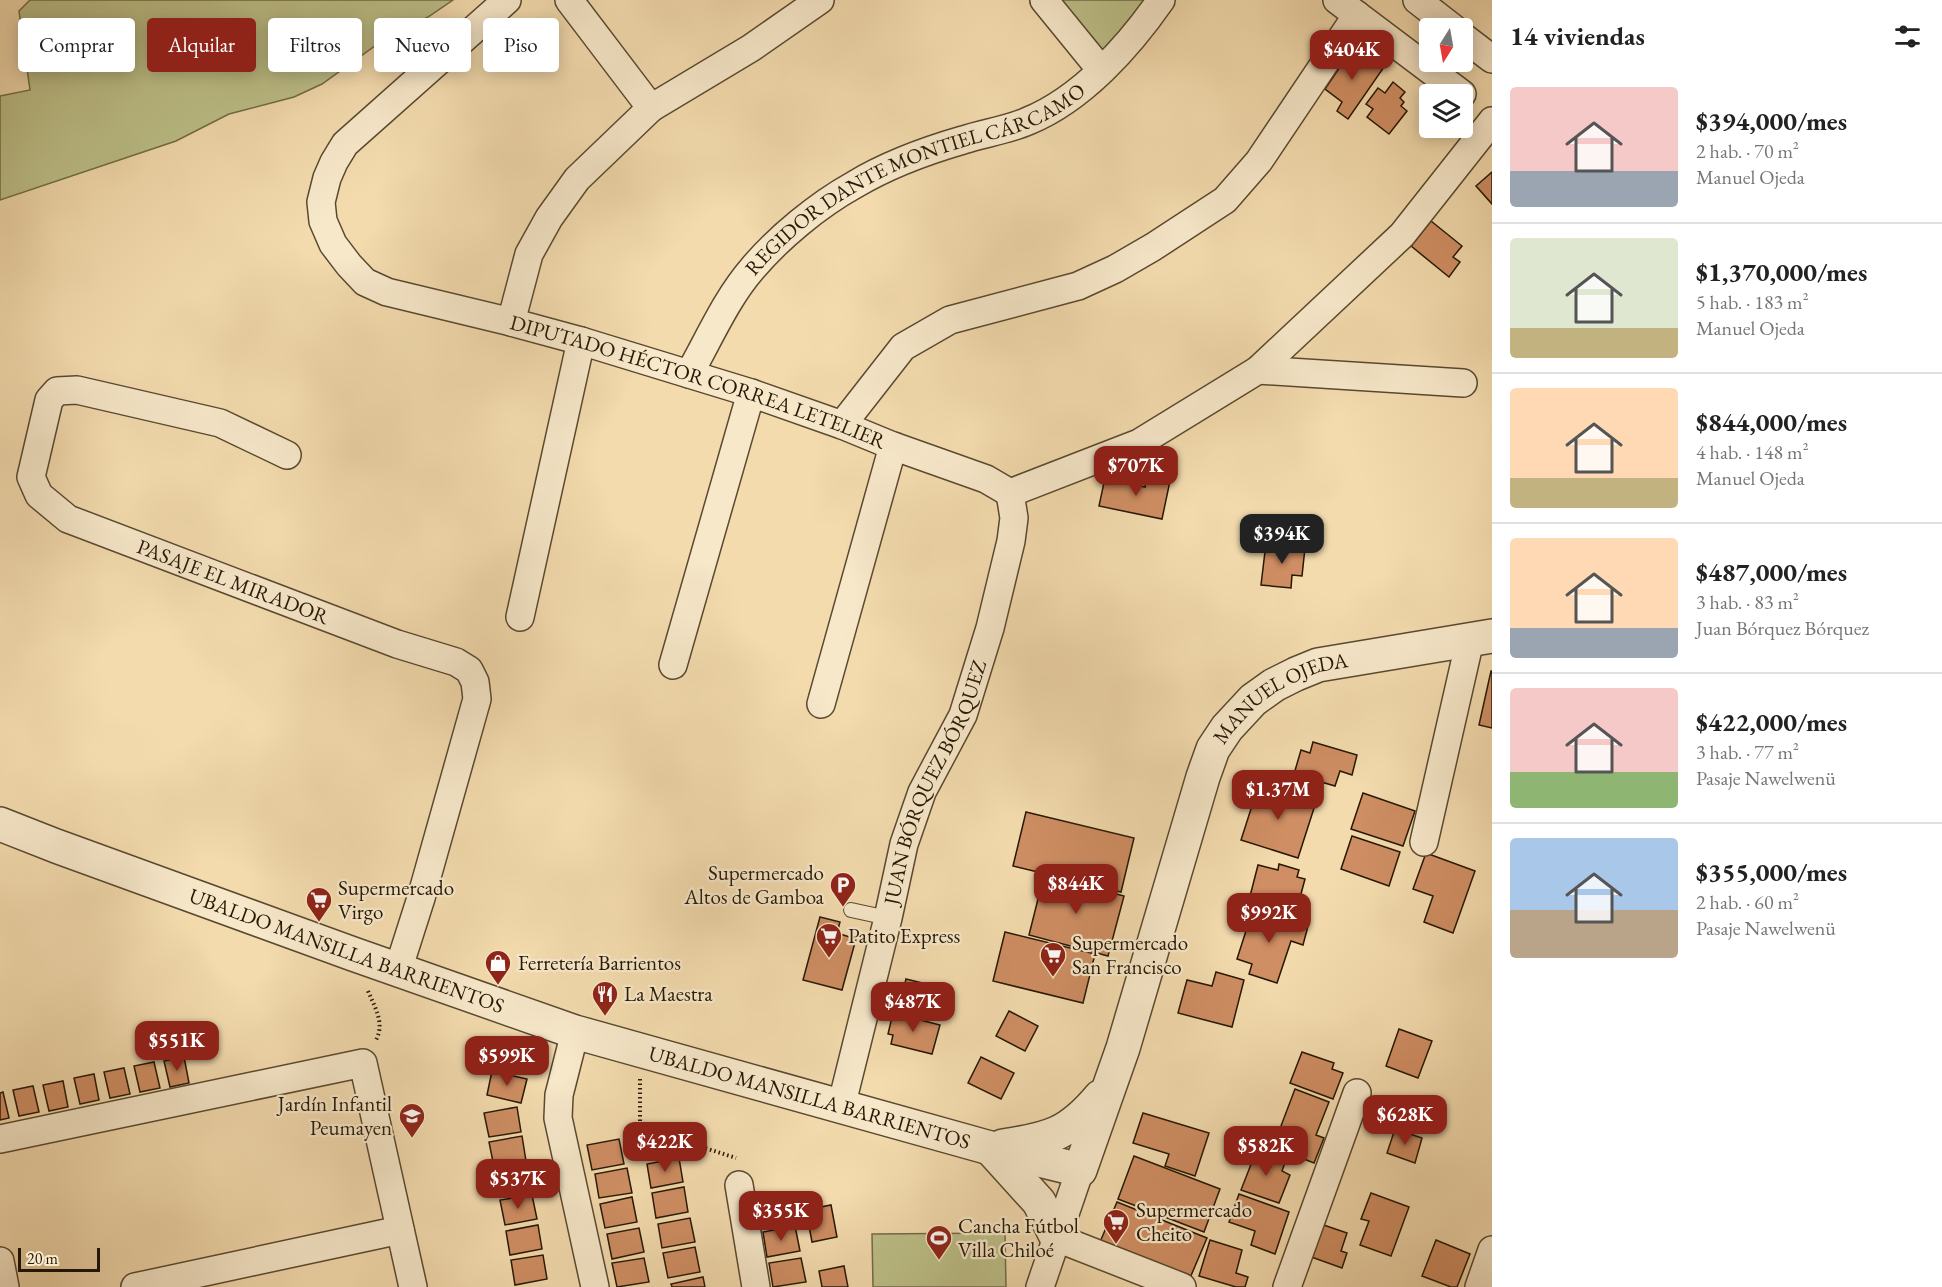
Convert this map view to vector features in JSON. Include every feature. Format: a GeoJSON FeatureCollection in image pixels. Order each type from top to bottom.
{"type":"FeatureCollection","features":[{"type":"Feature","properties":{"kind":"street"},"geometry":{"type":"LineString","coordinates":[[507,0],[345,144],[327,178],[321,202],[323,221],[333,244],[349,266],[365,282],[387,292],[511,322]]}},
{"type":"Feature","properties":{"kind":"street"},"geometry":{"type":"LineString","coordinates":[[570,0],[651,108]]}},
{"type":"Feature","properties":{"kind":"street","name":"DIPUTADO HÉCTOR CORREA LETELIER"},"geometry":{"type":"LineString","coordinates":[[820,0],[751,48],[651,108],[577,179],[549,218],[529,254],[511,322],[751,393],[986,479],[1010,493]]}},
{"type":"Feature","properties":{"kind":"street"},"geometry":{"type":"LineString","coordinates":[[1044,0],[1101,70]]}},
{"type":"Feature","properties":{"kind":"street","name":"REGIDOR DANTE MONTIEL CÁRCAMO"},"geometry":{"type":"LineString","coordinates":[[689,374],[732,297],[752,269],[813,213],[853,185],[903,160],[961,140],[1028,121],[1065,101],[1101,70],[1140,30],[1161,0]]}},
{"type":"Feature","properties":{"kind":"street"},"geometry":{"type":"LineString","coordinates":[[1417,0],[1440,18]]}},
{"type":"Feature","properties":{"kind":"street"},"geometry":{"type":"LineString","coordinates":[[842,425],[903,347],[950,320],[1078,286],[1134,258],[1225,200],[1259,161],[1348,8],[1448,84]]}},
{"type":"Feature","properties":{"kind":"street"},"geometry":{"type":"LineString","coordinates":[[1473,44],[1492,59]]}},
{"type":"Feature","properties":{"kind":"street"},"geometry":{"type":"LineString","coordinates":[[1010,493],[1139,443],[1258,370],[1402,235],[1492,119],[1473,104]]}},
{"type":"Feature","properties":{"kind":"street"},"geometry":{"type":"LineString","coordinates":[[520,617],[581,341]]}},
{"type":"Feature","properties":{"kind":"street"},"geometry":{"type":"LineString","coordinates":[[1258,370],[1463,383]]}},
{"type":"Feature","properties":{"kind":"street","name":"PASAJE EL MIRADOR"},"geometry":{"type":"LineString","coordinates":[[287,455],[220,423],[77,390],[57,391],[49,400],[31,477],[39,495],[68,519],[397,644],[456,662],[469,670],[475,682],[477,699],[421,898],[398,970]]}},
{"type":"Feature","properties":{"kind":"street"},"geometry":{"type":"LineString","coordinates":[[673,665],[751,393]]}},
{"type":"Feature","properties":{"kind":"street"},"geometry":{"type":"LineString","coordinates":[[821,704],[893,446]]}},
{"type":"Feature","properties":{"kind":"street","name":"JUAN BÓRQUEZ BÓRQUEZ"},"geometry":{"type":"LineString","coordinates":[[841,1107],[904,844],[922,792],[963,715],[990,628],[1011,541],[1014,518],[1010,493]]}},
{"type":"Feature","properties":{"kind":"street"},"geometry":{"type":"LineString","coordinates":[[1424,842],[1481,638]]}},
{"type":"Feature","properties":{"kind":"street","name":"MANUEL OJEDA"},"geometry":{"type":"LineString","coordinates":[[1108,1086],[1123,1048],[1203,777],[1213,749],[1227,728],[1253,700],[1274,685],[1318,665],[1481,638]]}},
{"type":"Feature","properties":{"kind":"street","name":"UBALDO MANSILLA BARRIENTOS"},"geometry":{"type":"LineString","coordinates":[[0,824],[353,954],[575,1032],[990,1148],[1080,1170]]}},
{"type":"Feature","properties":{"kind":"street"},"geometry":{"type":"LineString","coordinates":[[0,839],[56,846]]}},
{"type":"Feature","properties":{"kind":"street"},"geometry":{"type":"LineString","coordinates":[[575,1032],[561,1084],[558,1118],[595,1287]]}},
{"type":"Feature","properties":{"kind":"street"},"geometry":{"type":"LineString","coordinates":[[0,1139],[363,1063],[413,1287]]}},
{"type":"Feature","properties":{"kind":"street"},"geometry":{"type":"LineString","coordinates":[[990,1148],[1032,1142],[1069,1128],[1086,1114],[1108,1086]]}},
{"type":"Feature","properties":{"kind":"street"},"geometry":{"type":"LineString","coordinates":[[1040,1287],[1108,1086]]}},
{"type":"Feature","properties":{"kind":"street"},"geometry":{"type":"LineString","coordinates":[[1287,1287],[1357,1093]]}},
{"type":"Feature","properties":{"kind":"street"},"geometry":{"type":"LineString","coordinates":[[990,1148],[1039,1202],[1057,1238],[1182,1287]]}},
{"type":"Feature","properties":{"kind":"street"},"geometry":{"type":"LineString","coordinates":[[739,1185],[756,1287]]}},
{"type":"Feature","properties":{"kind":"street"},"geometry":{"type":"LineString","coordinates":[[135,1287],[400,1230]]}},
{"type":"Feature","properties":{"kind":"street"},"geometry":{"type":"LineString","coordinates":[[1479,1287],[1492,1250]]}},
{"type":"Feature","properties":{"kind":"street"},"geometry":{"type":"LineString","coordinates":[[0,1261],[5,1287]]}},
{"type":"Feature","properties":{"kind":"lane"},"geometry":{"type":"LineString","coordinates":[[851,910],[888,918]]}},
{"type":"Feature","properties":{"kind":"path"},"geometry":{"type":"LineString","coordinates":[[353,954],[380,1018],[379,1033],[363,1063]]}},
{"type":"Feature","properties":{"kind":"path"},"geometry":{"type":"LineString","coordinates":[[641,1052],[640,1127],[737,1158],[739,1185]]}},
{"type":"Feature","properties":{"kind":"green space"},"geometry":{"type":"Polygon","coordinates":[[[30,0],[453,0],[426,18],[374,18],[374,47],[362,55],[362,18],[268,18],[268,72],[339,72],[322,84],[294,97],[229,114],[176,141],[0,200],[0,96],[30,90],[27,72],[135,72],[135,18],[20,18],[19,11],[30,0]]]}},
{"type":"Feature","properties":{"kind":"green space"},"geometry":{"type":"Polygon","coordinates":[[[1056,0],[1152,0],[1101,57],[1056,0]]]}},
{"type":"Feature","properties":{"kind":"green space","name":"Cancha Fútbol Villa Chiloé"},"geometry":{"type":"Polygon","coordinates":[[[1005,1233],[1006,1287],[873,1287],[872,1234],[1005,1233]]]}},
{"type":"Feature","properties":{"kind":"building"},"geometry":{"type":"Polygon","coordinates":[[[1344,49],[1369,66],[1373,60],[1384,67],[1348,119],[1337,111],[1342,102],[1325,89],[1340,67],[1334,63],[1344,49]]]}},
{"type":"Feature","properties":{"kind":"building"},"geometry":{"type":"Polygon","coordinates":[[[1393,82],[1405,92],[1400,98],[1404,102],[1401,106],[1407,111],[1389,134],[1367,117],[1373,109],[1366,104],[1378,88],[1385,93],[1393,82]]]}},
{"type":"Feature","properties":{"kind":"building"},"geometry":{"type":"Polygon","coordinates":[[[1492,172],[1492,204],[1476,186],[1492,172]]]}},
{"type":"Feature","properties":{"kind":"building"},"geometry":{"type":"Polygon","coordinates":[[[1431,221],[1462,246],[1453,257],[1460,262],[1449,277],[1411,246],[1431,221]]]}},
{"type":"Feature","properties":{"kind":"building"},"geometry":{"type":"Polygon","coordinates":[[[1147,476],[1170,481],[1162,519],[1099,506],[1105,478],[1145,487],[1147,476]]]}},
{"type":"Feature","properties":{"kind":"building"},"geometry":{"type":"Polygon","coordinates":[[[1266,543],[1305,548],[1302,576],[1292,575],[1291,588],[1261,585],[1266,543]]]}},
{"type":"Feature","properties":{"kind":"building"},"geometry":{"type":"Polygon","coordinates":[[[1492,671],[1492,728],[1479,725],[1492,671]]]}},
{"type":"Feature","properties":{"kind":"building"},"geometry":{"type":"Polygon","coordinates":[[[1313,742],[1357,755],[1352,775],[1340,771],[1335,786],[1294,774],[1301,750],[1310,753],[1313,742]]]}},
{"type":"Feature","properties":{"kind":"building"},"geometry":{"type":"Polygon","coordinates":[[[1259,784],[1316,802],[1298,858],[1241,840],[1259,784]]]}},
{"type":"Feature","properties":{"kind":"building"},"geometry":{"type":"Polygon","coordinates":[[[1363,793],[1415,811],[1403,846],[1351,829],[1363,793]]]}},
{"type":"Feature","properties":{"kind":"building"},"geometry":{"type":"Polygon","coordinates":[[[1026,812],[1134,838],[1121,892],[1013,866],[1026,812]]]}},
{"type":"Feature","properties":{"kind":"building"},"geometry":{"type":"Polygon","coordinates":[[[1352,836],[1400,852],[1389,886],[1341,869],[1352,836]]]}},
{"type":"Feature","properties":{"kind":"building"},"geometry":{"type":"Polygon","coordinates":[[[1426,853],[1475,871],[1453,933],[1424,922],[1433,896],[1413,889],[1426,853]]]}},
{"type":"Feature","properties":{"kind":"building"},"geometry":{"type":"Polygon","coordinates":[[[1279,864],[1299,870],[1297,877],[1305,879],[1298,905],[1290,903],[1287,914],[1248,904],[1258,865],[1278,870],[1279,864]]]}},
{"type":"Feature","properties":{"kind":"building"},"geometry":{"type":"Polygon","coordinates":[[[1044,875],[1124,896],[1108,956],[1029,935],[1044,875]]]}},
{"type":"Feature","properties":{"kind":"building"},"geometry":{"type":"Polygon","coordinates":[[[1253,909],[1308,926],[1303,945],[1291,941],[1277,983],[1249,974],[1252,964],[1237,959],[1253,909]]]}},
{"type":"Feature","properties":{"kind":"building","name":"Patito Express"},"geometry":{"type":"Polygon","coordinates":[[[820,917],[840,922],[837,933],[856,939],[842,990],[803,980],[820,917]]]}},
{"type":"Feature","properties":{"kind":"building"},"geometry":{"type":"Polygon","coordinates":[[[1005,932],[1095,954],[1083,1003],[993,981],[1005,932]]]}},
{"type":"Feature","properties":{"kind":"building"},"geometry":{"type":"Polygon","coordinates":[[[1216,972],[1244,980],[1232,1027],[1178,1013],[1187,980],[1212,986],[1216,972]]]}},
{"type":"Feature","properties":{"kind":"building"},"geometry":{"type":"Polygon","coordinates":[[[906,979],[947,989],[940,1019],[899,1010],[906,979]]]}},
{"type":"Feature","properties":{"kind":"building"},"geometry":{"type":"Polygon","coordinates":[[[1009,1011],[1038,1026],[1025,1051],[996,1036],[1009,1011]]]}},
{"type":"Feature","properties":{"kind":"building"},"geometry":{"type":"Polygon","coordinates":[[[893,1013],[940,1025],[932,1054],[891,1044],[893,1035],[888,1034],[893,1013]]]}},
{"type":"Feature","properties":{"kind":"building"},"geometry":{"type":"Polygon","coordinates":[[[1399,1029],[1432,1041],[1418,1078],[1386,1066],[1399,1029]]]}},
{"type":"Feature","properties":{"kind":"building"},"geometry":{"type":"Polygon","coordinates":[[[1302,1052],[1334,1063],[1332,1069],[1343,1073],[1333,1099],[1290,1083],[1302,1052]]]}},
{"type":"Feature","properties":{"kind":"building"},"geometry":{"type":"Polygon","coordinates":[[[184,1057],[189,1083],[170,1087],[164,1061],[184,1057]]]}},
{"type":"Feature","properties":{"kind":"building"},"geometry":{"type":"Polygon","coordinates":[[[981,1057],[1014,1073],[1001,1099],[968,1083],[981,1057]]]}},
{"type":"Feature","properties":{"kind":"building"},"geometry":{"type":"Polygon","coordinates":[[[154,1062],[160,1088],[140,1092],[134,1066],[154,1062]]]}},
{"type":"Feature","properties":{"kind":"building"},"geometry":{"type":"Polygon","coordinates":[[[124,1068],[130,1094],[110,1098],[104,1072],[124,1068]]]}},
{"type":"Feature","properties":{"kind":"building"},"geometry":{"type":"Polygon","coordinates":[[[492,1071],[527,1079],[521,1103],[487,1095],[492,1071]]]}},
{"type":"Feature","properties":{"kind":"building"},"geometry":{"type":"Polygon","coordinates":[[[94,1074],[99,1100],[80,1104],[74,1078],[94,1074]]]}},
{"type":"Feature","properties":{"kind":"building"},"geometry":{"type":"Polygon","coordinates":[[[63,1081],[68,1107],[49,1111],[43,1085],[63,1081]]]}},
{"type":"Feature","properties":{"kind":"building"},"geometry":{"type":"Polygon","coordinates":[[[33,1086],[39,1112],[19,1116],[13,1090],[33,1086]]]}},
{"type":"Feature","properties":{"kind":"building"},"geometry":{"type":"Polygon","coordinates":[[[1295,1089],[1329,1102],[1316,1135],[1324,1138],[1314,1163],[1273,1147],[1295,1089]]]}},
{"type":"Feature","properties":{"kind":"building"},"geometry":{"type":"Polygon","coordinates":[[[3,1092],[9,1118],[0,1120],[0,1093],[3,1092]]]}},
{"type":"Feature","properties":{"kind":"building"},"geometry":{"type":"Polygon","coordinates":[[[517,1107],[521,1132],[489,1137],[484,1113],[517,1107]]]}},
{"type":"Feature","properties":{"kind":"building"},"geometry":{"type":"Polygon","coordinates":[[[1143,1113],[1209,1133],[1195,1176],[1165,1166],[1169,1154],[1133,1143],[1143,1113]]]}},
{"type":"Feature","properties":{"kind":"building"},"geometry":{"type":"Polygon","coordinates":[[[1395,1129],[1422,1138],[1415,1163],[1387,1153],[1395,1129]]]}},
{"type":"Feature","properties":{"kind":"building"},"geometry":{"type":"Polygon","coordinates":[[[522,1136],[526,1161],[494,1167],[489,1142],[522,1136]]]}},
{"type":"Feature","properties":{"kind":"building"},"geometry":{"type":"Polygon","coordinates":[[[619,1139],[624,1164],[592,1170],[587,1145],[619,1139]]]}},
{"type":"Feature","properties":{"kind":"building"},"geometry":{"type":"Polygon","coordinates":[[[1257,1149],[1286,1160],[1282,1171],[1290,1175],[1279,1203],[1241,1190],[1257,1149]]]}},
{"type":"Feature","properties":{"kind":"building"},"geometry":{"type":"Polygon","coordinates":[[[1134,1156],[1220,1189],[1204,1232],[1118,1199],[1134,1156]]]}},
{"type":"Feature","properties":{"kind":"building"},"geometry":{"type":"Polygon","coordinates":[[[679,1158],[683,1182],[651,1188],[647,1164],[679,1158]]]}},
{"type":"Feature","properties":{"kind":"building"},"geometry":{"type":"Polygon","coordinates":[[[527,1165],[532,1189],[500,1195],[495,1171],[527,1165]]]}},
{"type":"Feature","properties":{"kind":"building"},"geometry":{"type":"Polygon","coordinates":[[[627,1168],[632,1193],[599,1198],[595,1174],[627,1168]]]}},
{"type":"Feature","properties":{"kind":"building"},"geometry":{"type":"Polygon","coordinates":[[[684,1187],[688,1212],[656,1218],[652,1193],[684,1187]]]}},
{"type":"Feature","properties":{"kind":"building"},"geometry":{"type":"Polygon","coordinates":[[[1371,1193],[1409,1207],[1391,1256],[1360,1245],[1369,1221],[1361,1219],[1371,1193]]]}},
{"type":"Feature","properties":{"kind":"building"},"geometry":{"type":"Polygon","coordinates":[[[1239,1194],[1289,1212],[1275,1254],[1251,1245],[1255,1231],[1229,1222],[1239,1194]]]}},
{"type":"Feature","properties":{"kind":"building"},"geometry":{"type":"Polygon","coordinates":[[[532,1195],[537,1219],[505,1225],[500,1200],[532,1195]]]}},
{"type":"Feature","properties":{"kind":"building"},"geometry":{"type":"Polygon","coordinates":[[[632,1197],[637,1222],[605,1228],[600,1204],[632,1197]]]}},
{"type":"Feature","properties":{"kind":"building"},"geometry":{"type":"Polygon","coordinates":[[[790,1197],[794,1221],[762,1227],[758,1203],[790,1197]]]}},
{"type":"Feature","properties":{"kind":"building"},"geometry":{"type":"Polygon","coordinates":[[[1117,1202],[1207,1238],[1190,1278],[1100,1242],[1117,1202]]]}},
{"type":"Feature","properties":{"kind":"building"},"geometry":{"type":"Polygon","coordinates":[[[831,1205],[837,1237],[812,1242],[806,1210],[831,1205]]]}},
{"type":"Feature","properties":{"kind":"building"},"geometry":{"type":"Polygon","coordinates":[[[690,1218],[695,1242],[662,1248],[658,1224],[690,1218]]]}},
{"type":"Feature","properties":{"kind":"building"},"geometry":{"type":"Polygon","coordinates":[[[1315,1222],[1347,1233],[1341,1251],[1347,1253],[1342,1268],[1303,1254],[1315,1222]]]}},
{"type":"Feature","properties":{"kind":"building"},"geometry":{"type":"Polygon","coordinates":[[[538,1225],[542,1249],[510,1255],[506,1231],[538,1225]]]}},
{"type":"Feature","properties":{"kind":"building"},"geometry":{"type":"Polygon","coordinates":[[[795,1226],[800,1251],[767,1257],[763,1232],[795,1226]]]}},
{"type":"Feature","properties":{"kind":"building"},"geometry":{"type":"Polygon","coordinates":[[[639,1228],[644,1252],[612,1259],[607,1234],[639,1228]]]}},
{"type":"Feature","properties":{"kind":"building"},"geometry":{"type":"Polygon","coordinates":[[[1210,1240],[1242,1250],[1236,1273],[1248,1277],[1245,1287],[1236,1287],[1199,1276],[1210,1240]]]}},
{"type":"Feature","properties":{"kind":"building"},"geometry":{"type":"Polygon","coordinates":[[[1436,1240],[1470,1254],[1457,1287],[1422,1276],[1436,1240]]]}},
{"type":"Feature","properties":{"kind":"building"},"geometry":{"type":"Polygon","coordinates":[[[695,1247],[700,1272],[668,1278],[663,1253],[695,1247]]]}},
{"type":"Feature","properties":{"kind":"building"},"geometry":{"type":"Polygon","coordinates":[[[543,1255],[547,1279],[515,1285],[511,1260],[543,1255]]]}},
{"type":"Feature","properties":{"kind":"building"},"geometry":{"type":"Polygon","coordinates":[[[644,1258],[649,1282],[617,1287],[612,1263],[644,1258]]]}},
{"type":"Feature","properties":{"kind":"building"},"geometry":{"type":"Polygon","coordinates":[[[801,1258],[806,1282],[773,1287],[769,1263],[801,1258]]]}},
{"type":"Feature","properties":{"kind":"building"},"geometry":{"type":"Polygon","coordinates":[[[844,1266],[848,1287],[822,1287],[819,1271],[844,1266]]]}},
{"type":"Feature","properties":{"kind":"building"},"geometry":{"type":"Polygon","coordinates":[[[703,1277],[705,1287],[672,1287],[671,1284],[703,1277]]]}},
{"type":"Feature","properties":{"kind":"place","name":"Supermercado Altos de Gamboa"},"geometry":{"type":"Point","coordinates":[843,908]}},
{"type":"Feature","properties":{"kind":"place","name":"Supermercado Virgo"},"geometry":{"type":"Point","coordinates":[319,923]}},
{"type":"Feature","properties":{"kind":"place","name":"Patito Express"},"geometry":{"type":"Point","coordinates":[829,959]}},
{"type":"Feature","properties":{"kind":"place","name":"Supermercado San Francisco"},"geometry":{"type":"Point","coordinates":[1053,978]}},
{"type":"Feature","properties":{"kind":"place","name":"Ferretería Barrientos"},"geometry":{"type":"Point","coordinates":[498,986]}},
{"type":"Feature","properties":{"kind":"place","name":"La Maestra"},"geometry":{"type":"Point","coordinates":[605,1017]}},
{"type":"Feature","properties":{"kind":"place","name":"Jardín Infantil Peumayen"},"geometry":{"type":"Point","coordinates":[412,1139]}},
{"type":"Feature","properties":{"kind":"place","name":"Supermercado Cheito"},"geometry":{"type":"Point","coordinates":[1116,1245]}},
{"type":"Feature","properties":{"kind":"place","name":"Cancha Fútbol Villa Chiloé"},"geometry":{"type":"Point","coordinates":[939,1261]}}]}
